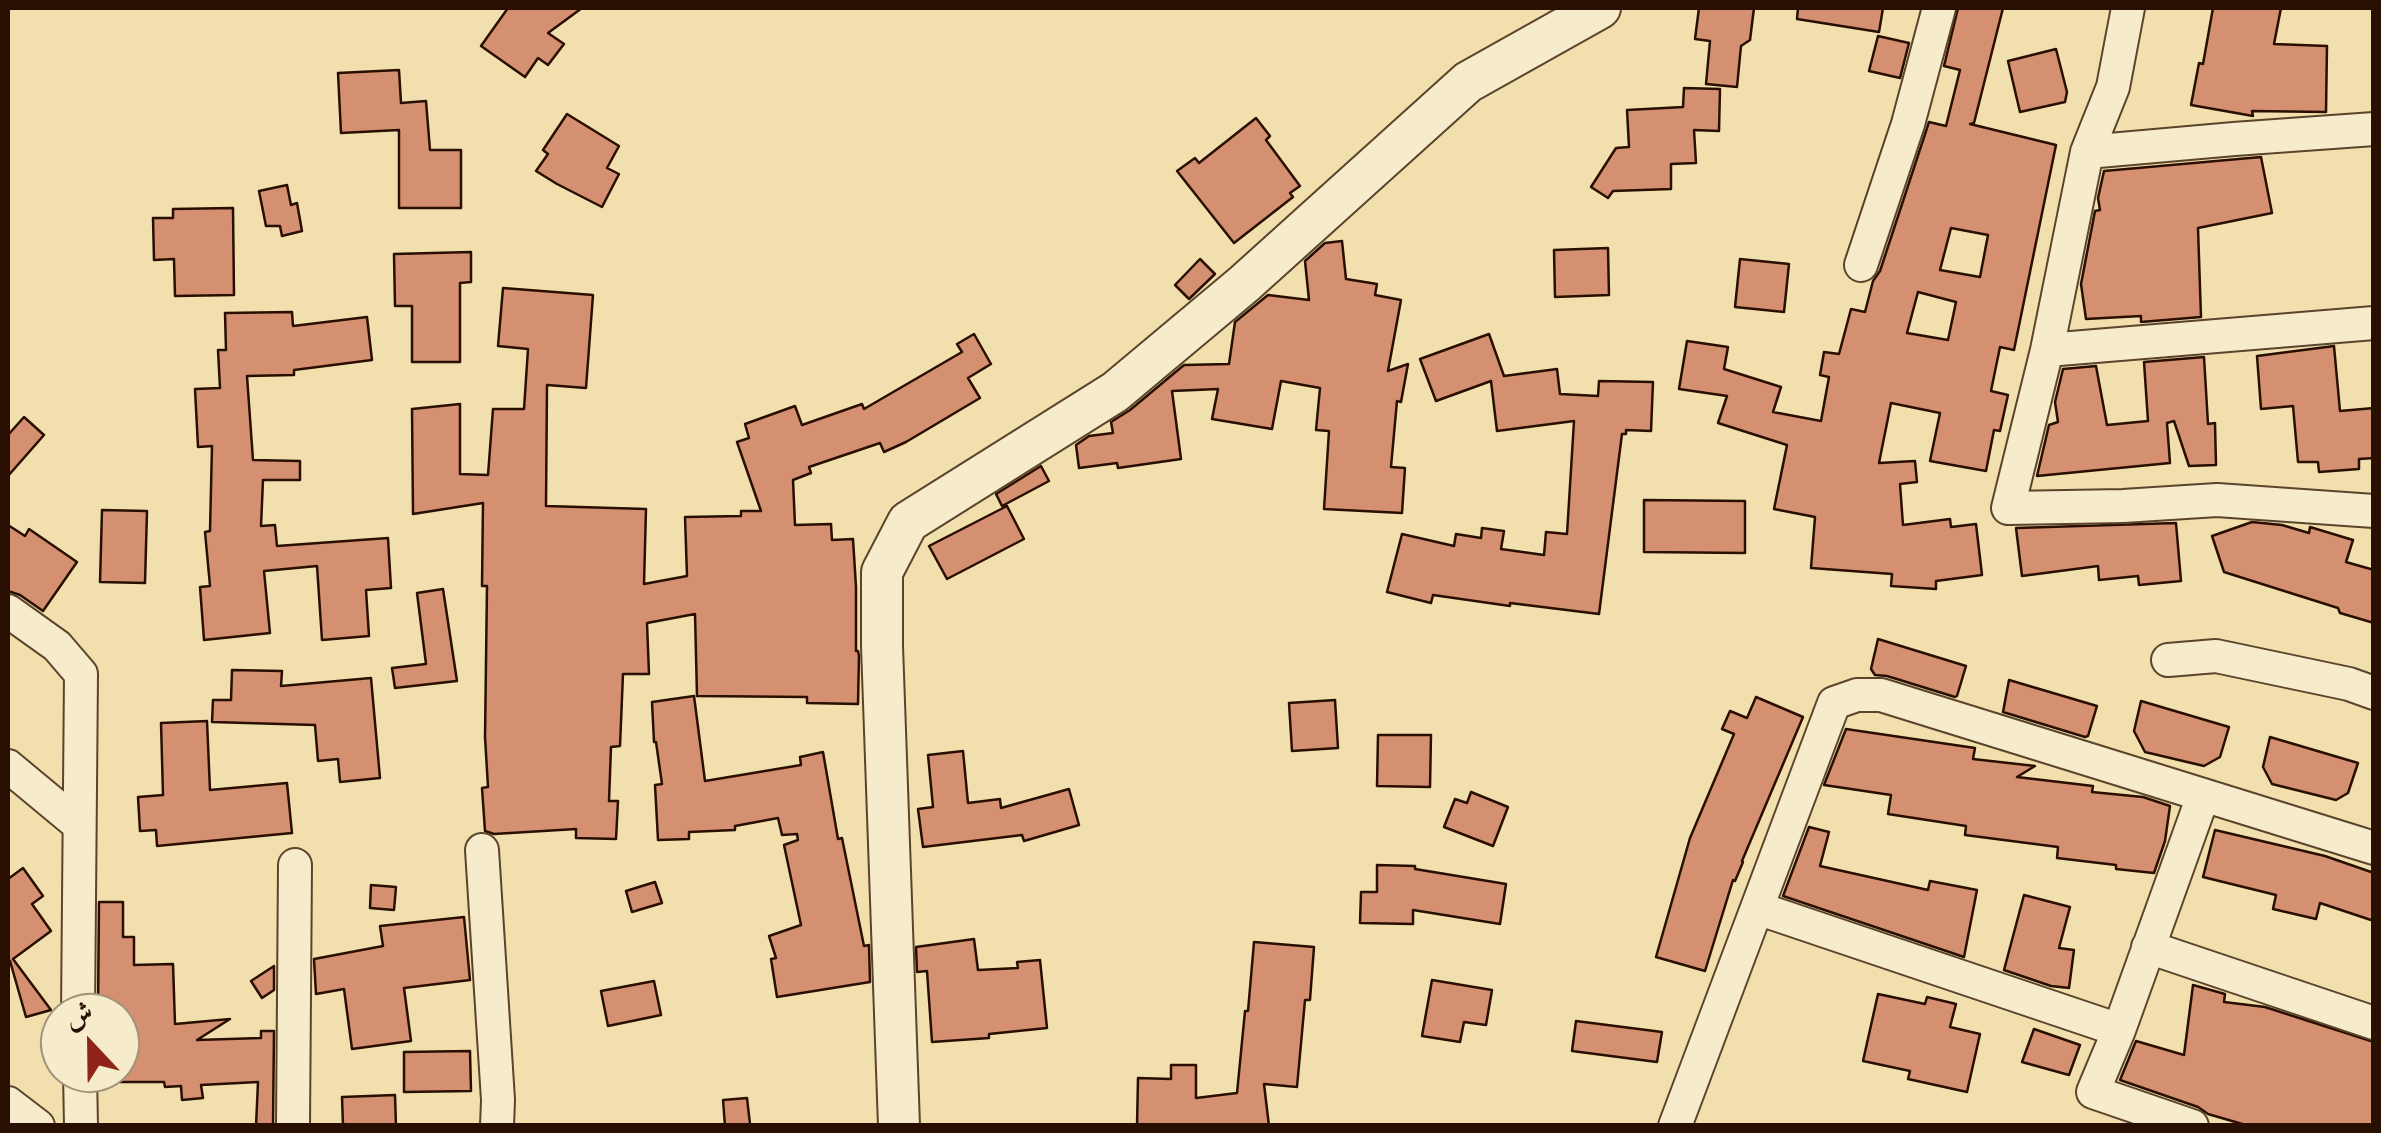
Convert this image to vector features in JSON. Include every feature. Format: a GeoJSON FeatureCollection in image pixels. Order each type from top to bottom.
{"type":"FeatureCollection","features":[{"type":"Feature","properties":{"kind":"street"},"geometry":{"type":"LineString","coordinates":[[899,1126],[882,572],[908,522],[1115,392],[1244,284],[1468,82],[1600,8]]}},
{"type":"Feature","properties":{"kind":"street"},"geometry":{"type":"LineString","coordinates":[[1861,265],[1908,124],[1939,8]]}},
{"type":"Feature","properties":{"kind":"street"},"geometry":{"type":"LineString","coordinates":[[2128,8],[2113,87],[2086,152],[2048,350],[2008,508],[2217,500],[2374,511]]}},
{"type":"Feature","properties":{"kind":"street"},"geometry":{"type":"LineString","coordinates":[[2086,152],[2374,130]]}},
{"type":"Feature","properties":{"kind":"street"},"geometry":{"type":"LineString","coordinates":[[2048,350],[2374,323]]}},
{"type":"Feature","properties":{"kind":"street"},"geometry":{"type":"LineString","coordinates":[[8,611],[57,646],[81,674],[78,993]]}},
{"type":"Feature","properties":{"kind":"street"},"geometry":{"type":"LineString","coordinates":[[2168,660],[2216,656],[2349,684],[2374,693]]}},
{"type":"Feature","properties":{"kind":"street"},"geometry":{"type":"LineString","coordinates":[[1675,1126],[1834,703],[1856,695],[1880,695],[2374,848]]}},
{"type":"Feature","properties":{"kind":"street"},"geometry":{"type":"LineString","coordinates":[[8,766],[79,825]]}},
{"type":"Feature","properties":{"kind":"street"},"geometry":{"type":"LineString","coordinates":[[2192,1126],[2094,1092],[2203,796]]}},
{"type":"Feature","properties":{"kind":"street"},"geometry":{"type":"LineString","coordinates":[[482,850],[497,1126]]}},
{"type":"Feature","properties":{"kind":"street"},"geometry":{"type":"LineString","coordinates":[[293,1126],[295,865]]}},
{"type":"Feature","properties":{"kind":"street"},"geometry":{"type":"LineString","coordinates":[[1758,908],[2119,1030]]}},
{"type":"Feature","properties":{"kind":"street"},"geometry":{"type":"LineString","coordinates":[[2148,948],[2374,1023]]}},
{"type":"Feature","properties":{"kind":"street"},"geometry":{"type":"LineString","coordinates":[[80,1093],[81,1126]]}},
{"type":"Feature","properties":{"kind":"street"},"geometry":{"type":"LineString","coordinates":[[8,1103],[38,1126]]}},
{"type":"Feature","properties":{"kind":"building"},"geometry":{"type":"Polygon","coordinates":[[[508,8],[582,8],[548,33],[564,44],[548,65],[538,58],[525,77],[481,46],[508,8]]]}},
{"type":"Feature","properties":{"kind":"building"},"geometry":{"type":"Polygon","coordinates":[[[1699,8],[1754,8],[1750,40],[1741,46],[1737,87],[1706,84],[1710,41],[1695,39],[1699,8]]]}},
{"type":"Feature","properties":{"kind":"building"},"geometry":{"type":"Polygon","coordinates":[[[1798,8],[1883,8],[1879,32],[1797,19],[1798,8]]]}},
{"type":"Feature","properties":{"kind":"building"},"geometry":{"type":"Polygon","coordinates":[[[1958,8],[2003,8],[1974,123],[1970,124],[2056,145],[2014,350],[2000,347],[1991,391],[2008,395],[2000,431],[1994,430],[1986,471],[1930,461],[1940,413],[1891,403],[1879,463],[1915,461],[1917,482],[1900,484],[1903,525],[1950,519],[1951,527],[1976,524],[1982,575],[1936,581],[1936,589],[1891,586],[1892,574],[1811,568],[1815,517],[1774,509],[1787,445],[1718,423],[1727,396],[1679,389],[1687,341],[1728,347],[1724,369],[1781,387],[1773,412],[1821,421],[1829,377],[1820,375],[1824,352],[1839,354],[1851,309],[1865,312],[1929,122],[1946,126],[1960,70],[1944,66],[1958,8]],[[1951,228],[1940,270],[1980,277],[1988,235],[1951,228]],[[1918,292],[1907,333],[1948,340],[1956,302],[1918,292]]]}},
{"type":"Feature","properties":{"kind":"building"},"geometry":{"type":"Polygon","coordinates":[[[2213,8],[2281,8],[2274,44],[2327,46],[2326,112],[2252,111],[2253,116],[2191,105],[2213,8]]]}},
{"type":"Feature","properties":{"kind":"building"},"geometry":{"type":"Polygon","coordinates":[[[1878,36],[1909,43],[1900,78],[1869,71],[1878,36]]]}},
{"type":"Feature","properties":{"kind":"building"},"geometry":{"type":"Polygon","coordinates":[[[2056,49],[2067,92],[2065,102],[2020,112],[2008,61],[2056,49]]]}},
{"type":"Feature","properties":{"kind":"building"},"geometry":{"type":"Polygon","coordinates":[[[399,70],[401,103],[426,101],[430,150],[461,150],[461,208],[399,208],[399,130],[341,133],[338,73],[399,70]]]}},
{"type":"Feature","properties":{"kind":"building"},"geometry":{"type":"Polygon","coordinates":[[[1684,88],[1720,89],[1719,131],[1694,130],[1696,163],[1671,164],[1671,189],[1613,191],[1608,198],[1591,187],[1616,148],[1629,147],[1627,110],[1683,107],[1684,88]]]}},
{"type":"Feature","properties":{"kind":"building"},"geometry":{"type":"Polygon","coordinates":[[[567,114],[619,146],[607,168],[619,174],[602,207],[536,171],[548,154],[543,150],[567,114]]]}},
{"type":"Feature","properties":{"kind":"building"},"geometry":{"type":"Polygon","coordinates":[[[1256,118],[1270,136],[1266,140],[1300,186],[1290,193],[1293,197],[1234,243],[1177,171],[1195,158],[1199,163],[1256,118]]]}},
{"type":"Feature","properties":{"kind":"building"},"geometry":{"type":"Polygon","coordinates":[[[2261,157],[2272,213],[2198,228],[2201,317],[2141,322],[2141,316],[2086,319],[2081,284],[2095,211],[2100,210],[2098,198],[2104,171],[2261,157]]]}},
{"type":"Feature","properties":{"kind":"building"},"geometry":{"type":"Polygon","coordinates":[[[287,185],[291,205],[297,203],[302,231],[282,236],[280,226],[266,226],[259,191],[287,185]]]}},
{"type":"Feature","properties":{"kind":"building"},"geometry":{"type":"Polygon","coordinates":[[[233,208],[234,295],[175,296],[174,259],[154,260],[153,218],[173,218],[173,209],[233,208]]]}},
{"type":"Feature","properties":{"kind":"building"},"geometry":{"type":"Polygon","coordinates":[[[1342,241],[1346,279],[1377,284],[1375,295],[1401,300],[1388,371],[1408,364],[1401,402],[1397,401],[1391,467],[1405,468],[1402,513],[1324,509],[1329,431],[1316,430],[1320,388],[1281,381],[1272,429],[1212,419],[1218,389],[1172,391],[1181,459],[1118,468],[1117,463],[1079,468],[1076,445],[1089,436],[1113,433],[1111,422],[1184,365],[1229,364],[1235,322],[1268,295],[1309,300],[1305,261],[1325,243],[1342,241]]]}},
{"type":"Feature","properties":{"kind":"building"},"geometry":{"type":"Polygon","coordinates":[[[1608,248],[1609,295],[1555,297],[1554,250],[1608,248]]]}},
{"type":"Feature","properties":{"kind":"building"},"geometry":{"type":"Polygon","coordinates":[[[471,252],[471,282],[460,283],[460,362],[412,362],[412,306],[395,306],[394,254],[471,252]]]}},
{"type":"Feature","properties":{"kind":"building"},"geometry":{"type":"Polygon","coordinates":[[[1200,259],[1215,274],[1189,299],[1175,285],[1200,259]]]}},
{"type":"Feature","properties":{"kind":"building"},"geometry":{"type":"Polygon","coordinates":[[[1740,259],[1789,264],[1784,312],[1735,307],[1740,259]]]}},
{"type":"Feature","properties":{"kind":"building"},"geometry":{"type":"Polygon","coordinates":[[[503,288],[593,295],[586,388],[547,385],[546,506],[646,509],[644,584],[687,576],[685,517],[741,516],[741,511],[761,511],[737,442],[749,438],[745,424],[795,406],[802,425],[862,404],[864,409],[962,352],[957,344],[974,334],[991,364],[968,378],[980,398],[906,442],[884,452],[880,443],[809,467],[811,473],[793,480],[795,525],[831,524],[832,540],[853,539],[858,704],[807,703],[807,697],[697,696],[695,614],[647,623],[649,674],[623,674],[620,746],[611,747],[609,801],[618,801],[616,839],[576,838],[576,829],[494,834],[485,831],[482,788],[488,787],[487,586],[482,586],[483,503],[413,514],[412,409],[460,404],[460,474],[488,475],[493,409],[524,409],[528,349],[498,346],[503,288]]]}},
{"type":"Feature","properties":{"kind":"building"},"geometry":{"type":"Polygon","coordinates":[[[292,312],[293,326],[367,317],[372,360],[294,370],[294,375],[247,376],[253,460],[300,461],[300,480],[263,480],[261,526],[275,525],[277,546],[388,538],[391,588],[366,590],[369,636],[322,640],[317,566],[264,571],[270,633],[204,640],[200,587],[210,586],[205,532],[210,531],[212,446],[198,447],[195,389],[220,388],[218,350],[226,350],[225,313],[292,312]]]}},
{"type":"Feature","properties":{"kind":"building"},"geometry":{"type":"Polygon","coordinates":[[[1489,334],[1504,376],[1557,369],[1560,394],[1598,396],[1599,381],[1653,382],[1651,431],[1626,430],[1622,434],[1599,614],[1433,595],[1431,603],[1387,592],[1402,534],[1454,546],[1456,534],[1481,538],[1482,528],[1504,531],[1501,549],[1544,555],[1546,532],[1567,534],[1574,421],[1497,431],[1491,381],[1436,401],[1420,359],[1489,334]]]}},
{"type":"Feature","properties":{"kind":"building"},"geometry":{"type":"Polygon","coordinates":[[[2334,346],[2340,411],[2374,408],[2374,458],[2359,459],[2359,469],[2319,472],[2318,462],[2298,462],[2293,406],[2261,409],[2257,356],[2334,346]]]}},
{"type":"Feature","properties":{"kind":"building"},"geometry":{"type":"Polygon","coordinates":[[[2204,357],[2208,424],[2215,423],[2216,465],[2189,466],[2174,421],[2167,423],[2170,463],[2037,476],[2049,425],[2058,422],[2055,402],[2063,369],[2096,366],[2107,425],[2148,421],[2144,362],[2204,357]]]}},
{"type":"Feature","properties":{"kind":"building"},"geometry":{"type":"Polygon","coordinates":[[[24,417],[44,435],[8,476],[8,435],[24,417]]]}},
{"type":"Feature","properties":{"kind":"building"},"geometry":{"type":"Polygon","coordinates":[[[1041,466],[1049,481],[1002,506],[996,494],[1041,466]]]}},
{"type":"Feature","properties":{"kind":"building"},"geometry":{"type":"Polygon","coordinates":[[[1644,500],[1745,501],[1745,553],[1644,552],[1644,500]]]}},
{"type":"Feature","properties":{"kind":"building"},"geometry":{"type":"Polygon","coordinates":[[[1007,506],[1024,539],[947,579],[929,546],[1007,506]]]}},
{"type":"Feature","properties":{"kind":"building"},"geometry":{"type":"Polygon","coordinates":[[[102,510],[147,511],[145,583],[100,582],[102,510]]]}},
{"type":"Feature","properties":{"kind":"building"},"geometry":{"type":"Polygon","coordinates":[[[2252,522],[2309,533],[2310,527],[2353,540],[2346,562],[2374,570],[2374,623],[2224,572],[2212,536],[2252,522]]]}},
{"type":"Feature","properties":{"kind":"building"},"geometry":{"type":"Polygon","coordinates":[[[2176,523],[2181,581],[2139,585],[2138,576],[2099,580],[2098,566],[2022,576],[2016,528],[2176,523]]]}},
{"type":"Feature","properties":{"kind":"building"},"geometry":{"type":"Polygon","coordinates":[[[8,525],[25,536],[29,529],[77,562],[43,611],[8,591],[8,525]]]}},
{"type":"Feature","properties":{"kind":"building"},"geometry":{"type":"Polygon","coordinates":[[[443,589],[457,681],[395,688],[392,668],[426,664],[417,593],[443,589]]]}},
{"type":"Feature","properties":{"kind":"building"},"geometry":{"type":"Polygon","coordinates":[[[1878,639],[1966,666],[1957,696],[1875,675],[1871,669],[1878,639]]]}},
{"type":"Feature","properties":{"kind":"building"},"geometry":{"type":"Polygon","coordinates":[[[232,670],[282,671],[281,686],[371,678],[380,778],[340,782],[338,759],[318,761],[315,725],[212,722],[213,700],[231,700],[232,670]]]}},
{"type":"Feature","properties":{"kind":"building"},"geometry":{"type":"Polygon","coordinates":[[[2009,680],[2097,706],[2088,736],[2003,712],[2009,680]]]}},
{"type":"Feature","properties":{"kind":"building"},"geometry":{"type":"Polygon","coordinates":[[[694,696],[705,781],[801,765],[800,757],[823,752],[838,839],[842,838],[864,946],[869,945],[870,982],[777,997],[771,959],[776,958],[769,936],[801,925],[784,845],[798,840],[797,834],[782,835],[778,818],[735,826],[735,830],[689,832],[689,839],[658,840],[655,785],[662,784],[652,702],[694,696]]]}},
{"type":"Feature","properties":{"kind":"building"},"geometry":{"type":"Polygon","coordinates":[[[1756,697],[1803,717],[1733,880],[1705,971],[1656,957],[1690,838],[1734,734],[1722,729],[1730,711],[1747,718],[1756,697]]]}},
{"type":"Feature","properties":{"kind":"building"},"geometry":{"type":"Polygon","coordinates":[[[1335,700],[1338,748],[1292,751],[1289,703],[1335,700]]]}},
{"type":"Feature","properties":{"kind":"building"},"geometry":{"type":"Polygon","coordinates":[[[2141,701],[2229,727],[2220,757],[2204,766],[2145,752],[2134,731],[2141,701]]]}},
{"type":"Feature","properties":{"kind":"building"},"geometry":{"type":"Polygon","coordinates":[[[207,721],[210,790],[287,783],[292,833],[157,846],[156,830],[140,831],[138,797],[163,795],[161,723],[207,721]]]}},
{"type":"Feature","properties":{"kind":"building"},"geometry":{"type":"Polygon","coordinates":[[[1846,729],[1975,748],[1973,759],[2035,766],[2017,777],[2093,786],[2092,792],[2143,797],[2170,806],[2165,841],[2154,873],[2057,858],[2058,847],[1965,835],[1966,826],[1888,814],[1891,795],[1824,785],[1846,729]]]}},
{"type":"Feature","properties":{"kind":"building"},"geometry":{"type":"Polygon","coordinates":[[[1378,735],[1431,735],[1430,787],[1377,786],[1378,735]]]}},
{"type":"Feature","properties":{"kind":"building"},"geometry":{"type":"Polygon","coordinates":[[[2270,737],[2358,763],[2348,793],[2336,800],[2272,784],[2263,767],[2270,737]]]}},
{"type":"Feature","properties":{"kind":"building"},"geometry":{"type":"Polygon","coordinates":[[[963,751],[968,803],[1000,799],[1001,808],[1069,789],[1079,825],[1024,841],[1022,835],[923,847],[918,809],[933,807],[928,755],[963,751]]]}},
{"type":"Feature","properties":{"kind":"building"},"geometry":{"type":"Polygon","coordinates":[[[1471,792],[1508,807],[1493,846],[1444,827],[1455,799],[1467,803],[1471,792]]]}},
{"type":"Feature","properties":{"kind":"building"},"geometry":{"type":"Polygon","coordinates":[[[1809,827],[1829,832],[1820,866],[1928,890],[1930,881],[1977,890],[1964,957],[1783,896],[1809,827]]]}},
{"type":"Feature","properties":{"kind":"building"},"geometry":{"type":"Polygon","coordinates":[[[2215,830],[2325,856],[2374,873],[2374,921],[2320,903],[2316,919],[2273,909],[2276,895],[2203,877],[2215,830]]]}},
{"type":"Feature","properties":{"kind":"building"},"geometry":{"type":"Polygon","coordinates":[[[1377,865],[1415,866],[1506,884],[1500,924],[1413,910],[1413,924],[1360,923],[1361,892],[1377,892],[1377,865]]]}},
{"type":"Feature","properties":{"kind":"building"},"geometry":{"type":"Polygon","coordinates":[[[23,868],[43,896],[32,904],[51,931],[13,959],[40,995],[40,1013],[26,1017],[8,962],[8,879],[23,868]]]}},
{"type":"Feature","properties":{"kind":"building"},"geometry":{"type":"Polygon","coordinates":[[[655,882],[662,903],[632,912],[626,891],[655,882]]]}},
{"type":"Feature","properties":{"kind":"building"},"geometry":{"type":"Polygon","coordinates":[[[371,885],[396,887],[394,910],[370,908],[371,885]]]}},
{"type":"Feature","properties":{"kind":"building"},"geometry":{"type":"Polygon","coordinates":[[[2024,895],[2070,907],[2059,948],[2074,950],[2069,988],[2004,970],[2024,895]]]}},
{"type":"Feature","properties":{"kind":"building"},"geometry":{"type":"Polygon","coordinates":[[[99,902],[123,902],[123,937],[134,937],[134,965],[173,964],[175,1024],[230,1019],[197,1040],[261,1038],[261,1031],[274,1031],[273,1126],[256,1126],[258,1082],[201,1085],[203,1098],[182,1100],[181,1086],[140,1082],[140,993],[98,993],[99,902]]]}},
{"type":"Feature","properties":{"kind":"building"},"geometry":{"type":"Polygon","coordinates":[[[464,917],[470,980],[404,988],[411,1041],[352,1049],[344,989],[316,994],[314,959],[383,946],[380,926],[464,917]]]}},
{"type":"Feature","properties":{"kind":"building"},"geometry":{"type":"Polygon","coordinates":[[[974,939],[978,970],[1018,968],[1017,962],[1040,960],[1047,1028],[932,1042],[927,971],[917,972],[916,947],[974,939]]]}},
{"type":"Feature","properties":{"kind":"building"},"geometry":{"type":"Polygon","coordinates":[[[1254,942],[1314,947],[1297,1087],[1264,1084],[1269,1126],[1137,1126],[1138,1078],[1171,1079],[1171,1065],[1196,1065],[1196,1098],[1237,1093],[1254,942]]]}},
{"type":"Feature","properties":{"kind":"building"},"geometry":{"type":"Polygon","coordinates":[[[274,966],[274,990],[262,998],[251,981],[274,966]]]}},
{"type":"Feature","properties":{"kind":"building"},"geometry":{"type":"Polygon","coordinates":[[[1432,980],[1492,990],[1486,1025],[1464,1022],[1460,1042],[1422,1036],[1432,980]]]}},
{"type":"Feature","properties":{"kind":"building"},"geometry":{"type":"Polygon","coordinates":[[[654,981],[661,1015],[608,1026],[601,991],[654,981]]]}},
{"type":"Feature","properties":{"kind":"building"},"geometry":{"type":"Polygon","coordinates":[[[2193,985],[2225,994],[2224,1002],[2265,1007],[2374,1042],[2374,1126],[2249,1126],[2120,1080],[2136,1041],[2184,1055],[2193,985]]]}},
{"type":"Feature","properties":{"kind":"building"},"geometry":{"type":"Polygon","coordinates":[[[1878,994],[1925,1004],[1927,997],[1956,1004],[1950,1027],[1980,1034],[1967,1092],[1908,1079],[1910,1071],[1863,1061],[1878,994]]]}},
{"type":"Feature","properties":{"kind":"building"},"geometry":{"type":"Polygon","coordinates":[[[1576,1021],[1662,1032],[1657,1062],[1572,1051],[1576,1021]]]}},
{"type":"Feature","properties":{"kind":"building"},"geometry":{"type":"Polygon","coordinates":[[[2034,1029],[2080,1045],[2069,1075],[2022,1062],[2034,1029]]]}},
{"type":"Feature","properties":{"kind":"building"},"geometry":{"type":"Polygon","coordinates":[[[470,1051],[471,1091],[404,1092],[404,1052],[470,1051]]]}},
{"type":"Feature","properties":{"kind":"building"},"geometry":{"type":"Polygon","coordinates":[[[395,1095],[396,1126],[343,1126],[342,1097],[395,1095]]]}},
{"type":"Feature","properties":{"kind":"building"},"geometry":{"type":"Polygon","coordinates":[[[747,1098],[750,1124],[725,1126],[723,1100],[747,1098]]]}}]}
